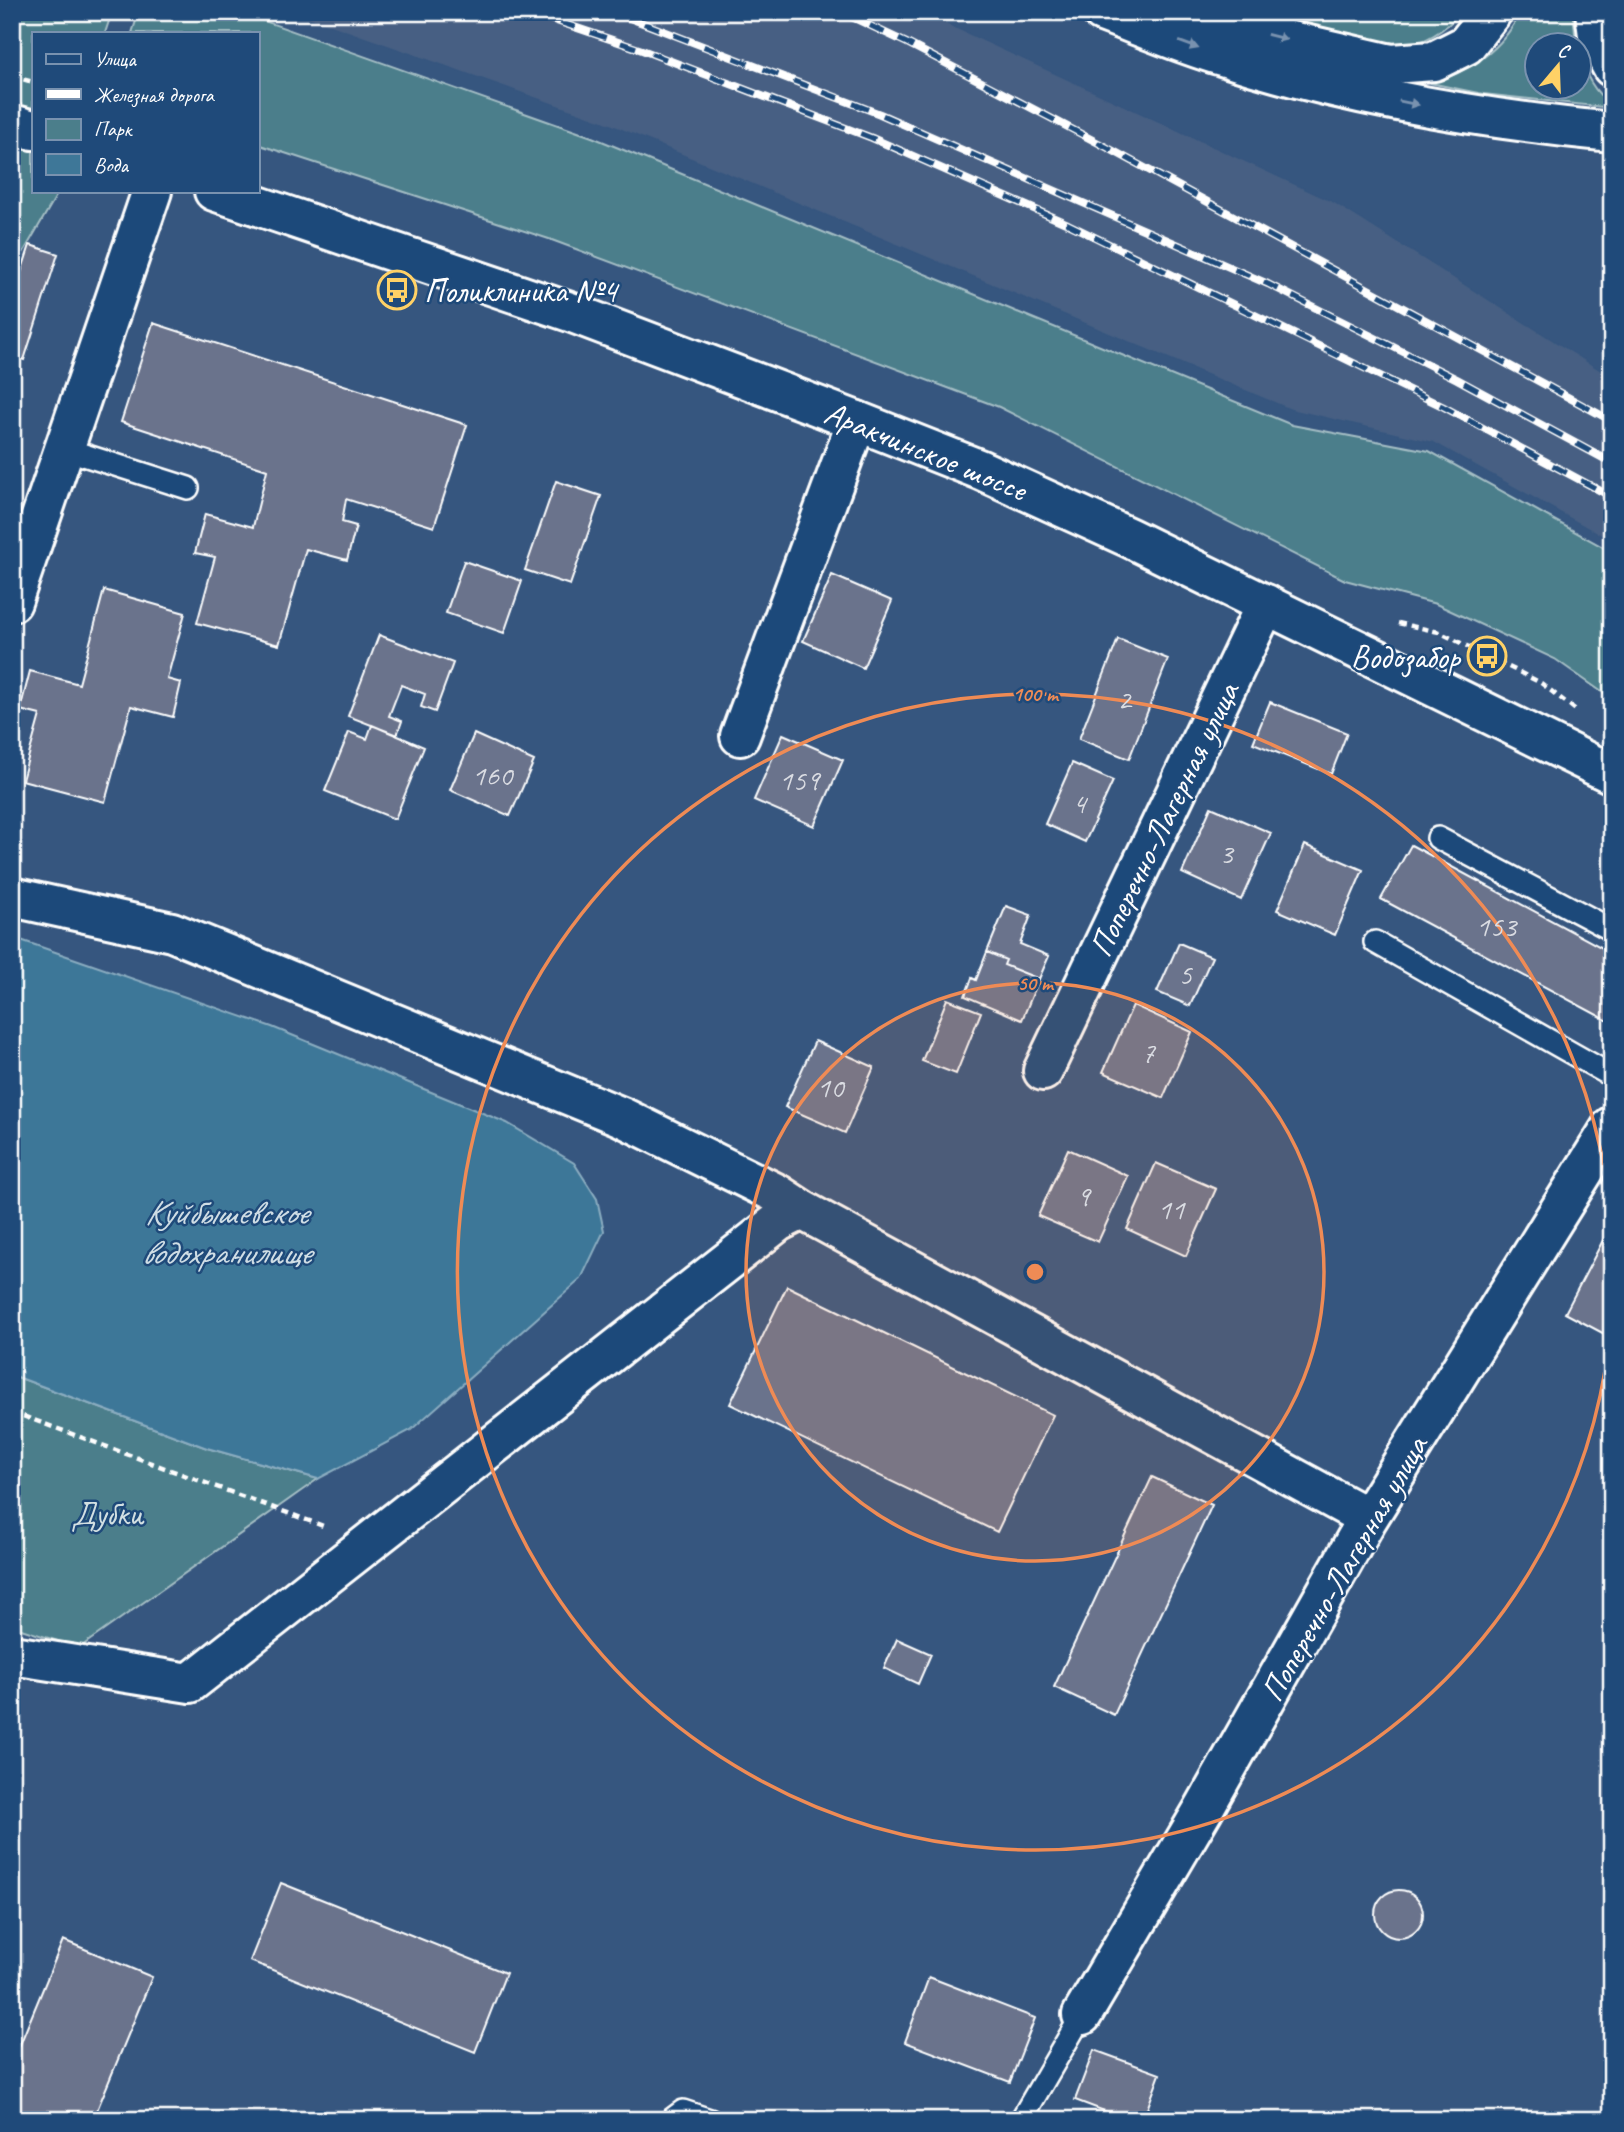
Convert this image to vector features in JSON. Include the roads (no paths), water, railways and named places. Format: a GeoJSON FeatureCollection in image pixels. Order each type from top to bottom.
{"type":"FeatureCollection","features":[{"type":"Feature","properties":{"kind":"street"},"geometry":{"type":"LineString","coordinates":[[1102,12],[1221,56],[1330,86],[1448,110],[1534,124],[1612,132]]}},
{"type":"Feature","properties":{"kind":"street"},"geometry":{"type":"LineString","coordinates":[[1188,12],[1292,41],[1391,64],[1434,61],[1466,45],[1492,12]]}},
{"type":"Feature","properties":{"kind":"street"},"geometry":{"type":"LineString","coordinates":[[1595,12],[1599,43],[1612,67]]}},
{"type":"Feature","properties":{"kind":"street"},"geometry":{"type":"LineString","coordinates":[[12,124],[32,131]]}},
{"type":"Feature","properties":{"kind":"street"},"geometry":{"type":"LineString","coordinates":[[12,602],[152,192]]}},
{"type":"Feature","properties":{"kind":"street","name":"Аракчинское шоссе"},"geometry":{"type":"LineString","coordinates":[[217,192],[557,307],[981,470],[1266,604],[1612,774]]}},
{"type":"Feature","properties":{"kind":"street"},"geometry":{"type":"LineString","coordinates":[[740,736],[857,421]]}},
{"type":"Feature","properties":{"kind":"street","name":"Поперечно-Лагерная улица"},"geometry":{"type":"LineString","coordinates":[[1042,1071],[1266,604]]}},
{"type":"Feature","properties":{"kind":"street"},"geometry":{"type":"LineString","coordinates":[[12,897],[172,932],[622,1116],[776,1193],[802,1210],[1368,1518]]}},
{"type":"Feature","properties":{"kind":"street","name":"Поперечно-Лагерная улица"},"geometry":{"type":"LineString","coordinates":[[1082,2015],[1203,1810],[1368,1518],[1612,1126]]}},
{"type":"Feature","properties":{"kind":"street"},"geometry":{"type":"LineString","coordinates":[[12,1655],[190,1683],[778,1222],[802,1210]]}},
{"type":"Feature","properties":{"kind":"lane"},"geometry":{"type":"LineString","coordinates":[[65,449],[188,488]]}},
{"type":"Feature","properties":{"kind":"lane"},"geometry":{"type":"LineString","coordinates":[[1438,838],[1612,930]]}},
{"type":"Feature","properties":{"kind":"lane"},"geometry":{"type":"LineString","coordinates":[[1375,942],[1612,1076]]}},
{"type":"Feature","properties":{"kind":"lane"},"geometry":{"type":"LineString","coordinates":[[1021,2120],[1082,2015]]}},
{"type":"Feature","properties":{"kind":"lane"},"geometry":{"type":"LineString","coordinates":[[671,2120],[683,2111],[710,2120]]}},
{"type":"Feature","properties":{"kind":"water","name":"Куйбышевское водохранилище"},"geometry":{"type":"Polygon","coordinates":[[[12,937],[272,1027],[507,1123],[574,1163],[597,1199],[604,1231],[581,1279],[411,1430],[318,1479],[207,1448],[12,1375],[12,937]]]}},
{"type":"Feature","properties":{"kind":"railway"},"geometry":{"type":"LineString","coordinates":[[530,12],[642,50],[872,138],[1068,224],[1442,406],[1612,497]]}},
{"type":"Feature","properties":{"kind":"railway"},"geometry":{"type":"LineString","coordinates":[[614,12],[880,114],[1268,284],[1457,379],[1612,463]]}},
{"type":"Feature","properties":{"kind":"railway"},"geometry":{"type":"LineString","coordinates":[[841,12],[907,43],[1108,148],[1612,421]]}},
{"type":"Feature","properties":{"kind":"place","name":"Поликлиника №4"},"geometry":{"type":"Point","coordinates":[397,290]}},
{"type":"Feature","properties":{"kind":"place","name":"Водозабор"},"geometry":{"type":"Point","coordinates":[1487,656]}},
{"type":"Feature","properties":{"kind":"park label","name":"Дубки"},"geometry":{"type":"Point","coordinates":[107,1513]}}]}
